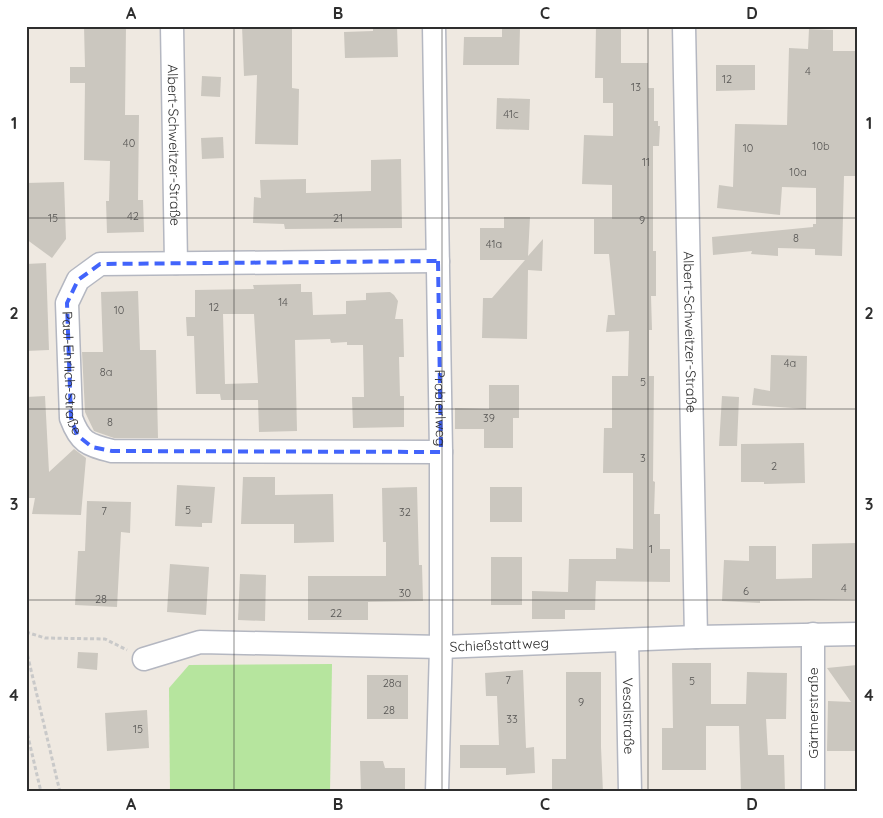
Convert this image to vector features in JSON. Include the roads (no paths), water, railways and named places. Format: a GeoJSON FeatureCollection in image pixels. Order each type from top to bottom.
{"type":"FeatureCollection","features":[{"type":"Feature","properties":{"kind":"street","name":"Albert-Schweitzer-Straße"},"geometry":{"type":"LineString","coordinates":[[172,26],[176,263]]}},
{"type":"Feature","properties":{"kind":"street","name":"Probierlweg"},"geometry":{"type":"LineString","coordinates":[[434,26],[441,452],[441,647],[437,792]]}},
{"type":"Feature","properties":{"kind":"street","name":"Albert-Schweitzer-Straße"},"geometry":{"type":"LineString","coordinates":[[684,26],[696,637]]}},
{"type":"Feature","properties":{"kind":"street","name":"Paul-Ehrlich-Straße"},"geometry":{"type":"LineString","coordinates":[[438,261],[100,264],[78,280],[67,303],[71,418],[77,434],[92,447],[112,451],[441,452]]}},
{"type":"Feature","properties":{"kind":"street","name":"Gärtnerstraße"},"geometry":{"type":"LineString","coordinates":[[812,792],[813,634]]}},
{"type":"Feature","properties":{"kind":"street","name":"Schießstattweg"},"geometry":{"type":"LineString","coordinates":[[144,659],[200,642],[441,647],[696,637],[857,634]]}},
{"type":"Feature","properties":{"kind":"street","name":"Vesalstraße"},"geometry":{"type":"LineString","coordinates":[[626,640],[630,792]]}}]}
